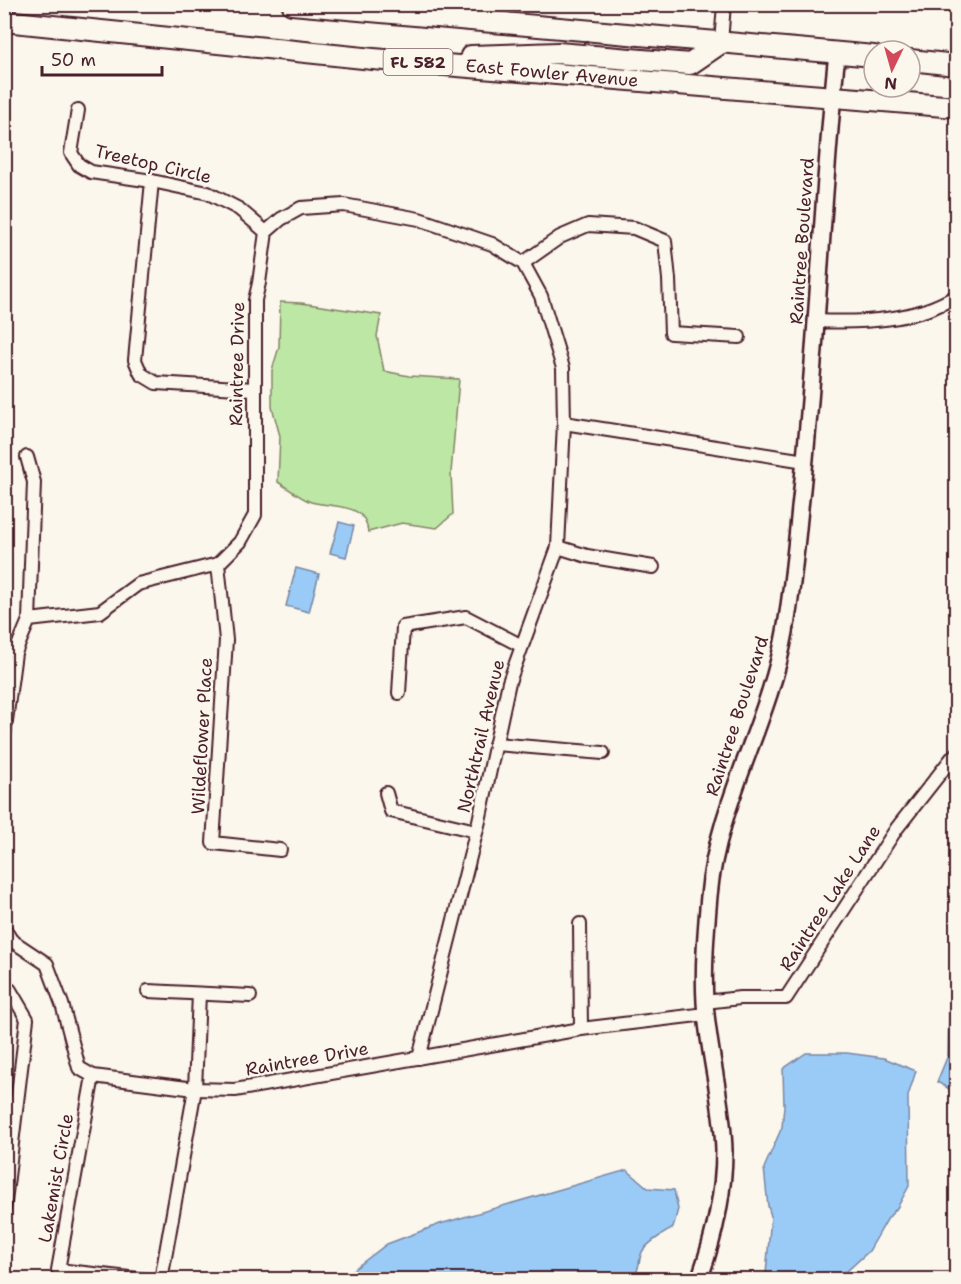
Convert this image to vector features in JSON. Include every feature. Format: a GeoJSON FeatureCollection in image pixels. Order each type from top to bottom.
{"type":"FeatureCollection","features":[{"type":"Feature","properties":{"kind":"main road"},"geometry":{"type":"LineString","coordinates":[[292,4],[862,55]]}},
{"type":"Feature","properties":{"kind":"main road","name":"East Fowler Avenue"},"geometry":{"type":"LineString","coordinates":[[4,21],[372,58],[957,107]]}},
{"type":"Feature","properties":{"kind":"main road"},"geometry":{"type":"LineString","coordinates":[[372,58],[558,53],[690,64],[721,43]]}},
{"type":"Feature","properties":{"kind":"main road"},"geometry":{"type":"LineString","coordinates":[[922,61],[957,65]]}},
{"type":"Feature","properties":{"kind":"street"},"geometry":{"type":"LineString","coordinates":[[721,43],[724,4]]}},
{"type":"Feature","properties":{"kind":"street","name":"Raintree Boulevard"},"geometry":{"type":"LineString","coordinates":[[699,1280],[717,1221],[723,1169],[721,1118],[706,1008],[704,974],[709,893],[723,822],[761,714],[785,635],[805,462],[837,53]]}},
{"type":"Feature","properties":{"kind":"street","name":"Treetop Circle"},"geometry":{"type":"LineString","coordinates":[[78,110],[71,153],[79,165],[91,172],[152,181],[208,193],[239,209],[266,232]]}},
{"type":"Feature","properties":{"kind":"street"},"geometry":{"type":"LineString","coordinates":[[152,181],[135,360],[141,374],[156,383],[254,389]]}},
{"type":"Feature","properties":{"kind":"street"},"geometry":{"type":"LineString","coordinates":[[266,232],[281,219],[301,208],[344,205],[419,219],[492,244],[523,263],[541,296],[564,368],[564,423],[805,462]]}},
{"type":"Feature","properties":{"kind":"street"},"geometry":{"type":"LineString","coordinates":[[523,263],[560,237],[588,225],[634,228],[665,242],[671,333],[739,338]]}},
{"type":"Feature","properties":{"kind":"street","name":"Raintree Drive"},"geometry":{"type":"LineString","coordinates":[[218,564],[240,542],[255,515],[255,300],[266,232]]}},
{"type":"Feature","properties":{"kind":"street"},"geometry":{"type":"LineString","coordinates":[[816,321],[836,322],[911,316],[957,296]]}},
{"type":"Feature","properties":{"kind":"street","name":"Northtrail Avenue"},"geometry":{"type":"LineString","coordinates":[[418,1058],[476,831],[509,682],[558,548],[564,423]]}},
{"type":"Feature","properties":{"kind":"street"},"geometry":{"type":"LineString","coordinates":[[4,736],[15,653],[28,620],[34,482],[27,456]]}},
{"type":"Feature","properties":{"kind":"street"},"geometry":{"type":"LineString","coordinates":[[558,548],[586,556],[653,567]]}},
{"type":"Feature","properties":{"kind":"street"},"geometry":{"type":"LineString","coordinates":[[28,620],[100,612],[138,584],[218,564]]}},
{"type":"Feature","properties":{"kind":"street","name":"Wildeflower Place"},"geometry":{"type":"LineString","coordinates":[[218,564],[226,639],[213,843],[280,850]]}},
{"type":"Feature","properties":{"kind":"street"},"geometry":{"type":"LineString","coordinates":[[399,693],[403,627],[466,617],[522,646]]}},
{"type":"Feature","properties":{"kind":"street"},"geometry":{"type":"LineString","coordinates":[[495,744],[603,753]]}},
{"type":"Feature","properties":{"kind":"street","name":"Raintree Lake Lane"},"geometry":{"type":"LineString","coordinates":[[706,1008],[740,998],[786,998],[897,828],[957,754]]}},
{"type":"Feature","properties":{"kind":"street"},"geometry":{"type":"LineString","coordinates":[[386,793],[391,811],[476,831]]}},
{"type":"Feature","properties":{"kind":"street"},"geometry":{"type":"LineString","coordinates":[[580,924],[582,1029]]}},
{"type":"Feature","properties":{"kind":"street"},"geometry":{"type":"LineString","coordinates":[[4,928],[11,940],[47,964],[62,1004],[79,1068],[93,1076]]}},
{"type":"Feature","properties":{"kind":"street"},"geometry":{"type":"LineString","coordinates":[[4,990],[10,990],[27,1019],[4,1210]]}},
{"type":"Feature","properties":{"kind":"street"},"geometry":{"type":"LineString","coordinates":[[147,991],[250,996]]}},
{"type":"Feature","properties":{"kind":"street"},"geometry":{"type":"LineString","coordinates":[[161,1280],[195,1089],[199,994]]}},
{"type":"Feature","properties":{"kind":"street","name":"Raintree Drive"},"geometry":{"type":"LineString","coordinates":[[93,1076],[195,1089],[235,1090],[706,1008]]}},
{"type":"Feature","properties":{"kind":"street","name":"Lakemist Circle"},"geometry":{"type":"LineString","coordinates":[[93,1076],[58,1270],[147,1280]]}},
{"type":"Feature","properties":{"kind":"green space"},"geometry":{"type":"Polygon","coordinates":[[[280,302],[381,315],[377,336],[384,371],[409,376],[459,379],[451,473],[453,514],[437,528],[402,523],[368,532],[366,522],[355,511],[311,502],[278,482],[280,436],[272,407],[272,370],[279,347],[280,302]]]}},
{"type":"Feature","properties":{"kind":"water"},"geometry":{"type":"Polygon","coordinates":[[[339,522],[354,526],[346,557],[330,553],[339,522]]]}},
{"type":"Feature","properties":{"kind":"water"},"geometry":{"type":"Polygon","coordinates":[[[296,568],[319,574],[309,612],[286,606],[296,568]]]}},
{"type":"Feature","properties":{"kind":"water"},"geometry":{"type":"Polygon","coordinates":[[[956,998],[956,1093],[937,1082],[948,1055],[949,1009],[956,998]]]}},
{"type":"Feature","properties":{"kind":"water"},"geometry":{"type":"Polygon","coordinates":[[[806,1053],[847,1053],[884,1058],[916,1071],[908,1096],[909,1186],[869,1251],[847,1271],[825,1279],[768,1279],[766,1274],[771,1216],[764,1168],[782,1127],[783,1069],[806,1053]]]}},
{"type":"Feature","properties":{"kind":"water"},"geometry":{"type":"Polygon","coordinates":[[[627,1170],[648,1188],[674,1190],[678,1209],[673,1228],[642,1252],[633,1279],[341,1279],[387,1244],[440,1224],[627,1170]]]}}]}
